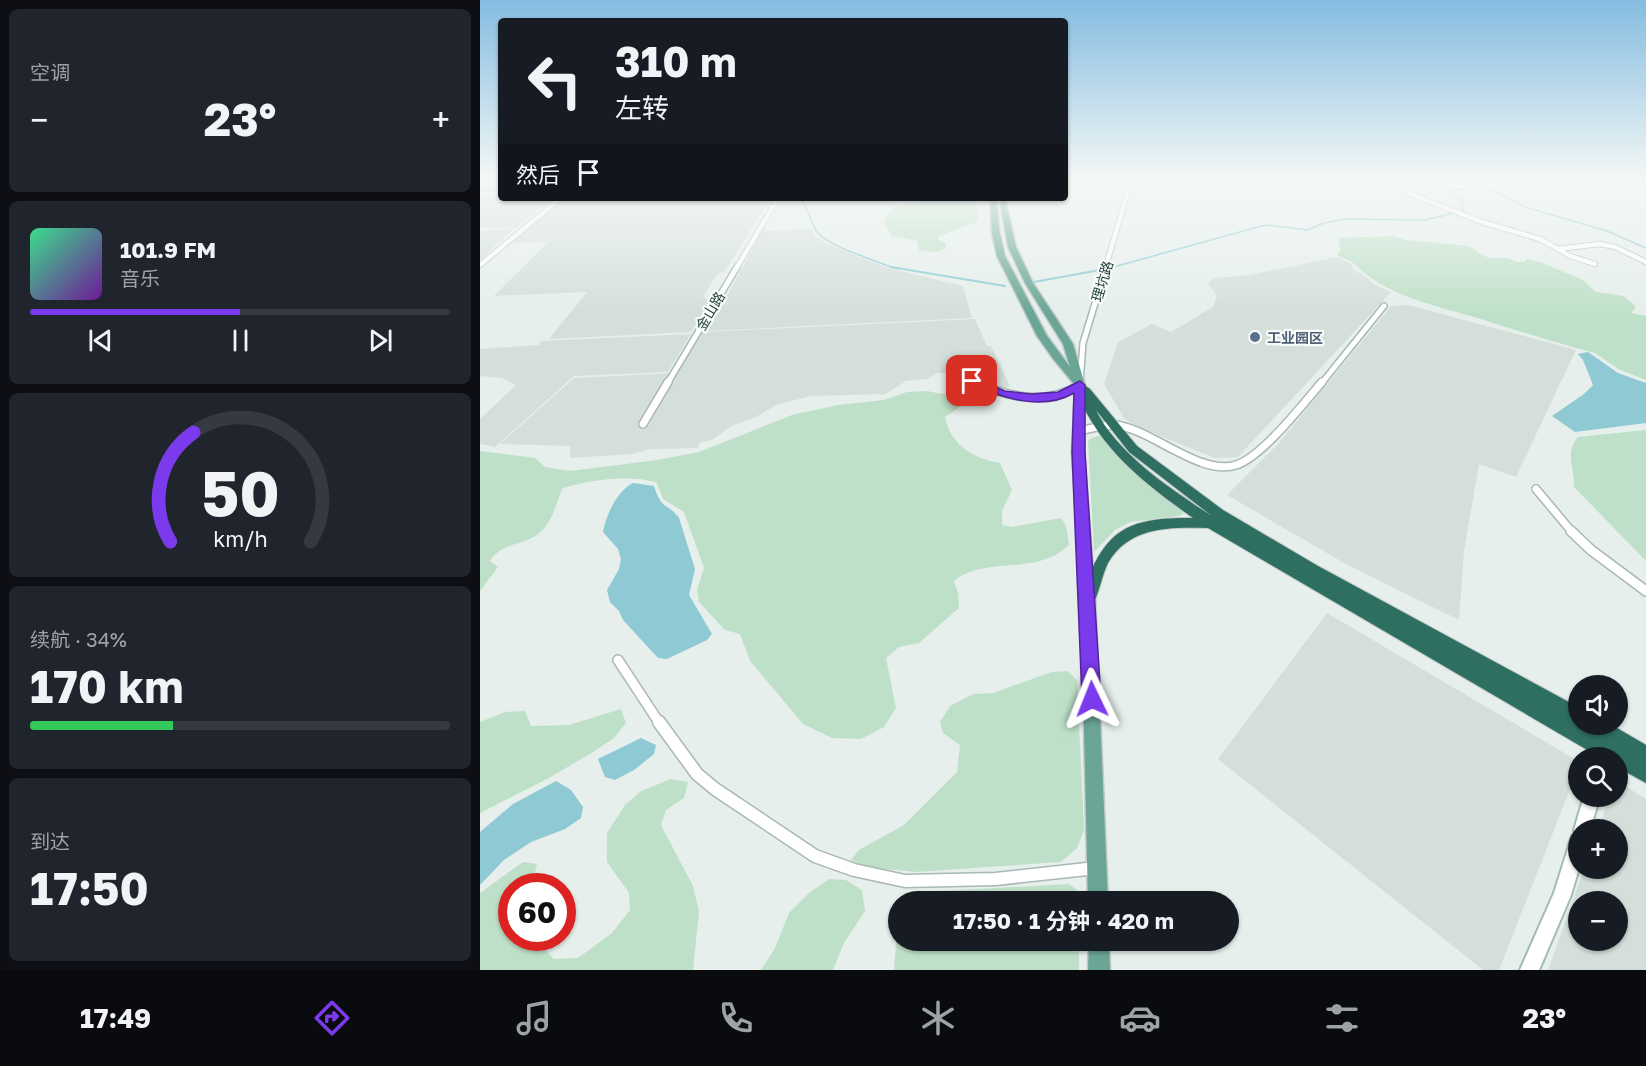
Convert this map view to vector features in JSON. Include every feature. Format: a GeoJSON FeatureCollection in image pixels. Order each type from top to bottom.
{"type":"FeatureCollection","features":[{"type":"Feature","properties":{"kind":"highway"},"geometry":{"type":"LineString","coordinates":[[1080,385],[1093,417],[1107,425],[1133,449],[1218,514],[1313,570],[1568,711]]}},
{"type":"Feature","properties":{"kind":"highway"},"geometry":{"type":"LineString","coordinates":[[1107,425],[1134,465],[1177,500],[1211,523],[1594,747]]}},
{"type":"Feature","properties":{"kind":"highway"},"geometry":{"type":"LineString","coordinates":[[1088,598],[1103,558],[1119,538],[1155,523],[1211,523]]}},
{"type":"Feature","properties":{"kind":"highway"},"geometry":{"type":"LineString","coordinates":[[1611,735],[1646,755]]}},
{"type":"Feature","properties":{"kind":"highway"},"geometry":{"type":"LineString","coordinates":[[1628,764],[1646,773]]}},
{"type":"Feature","properties":{"kind":"main road"},"geometry":{"type":"LineString","coordinates":[[995,223],[1001,256],[1042,336],[1080,385]]}},
{"type":"Feature","properties":{"kind":"main road"},"geometry":{"type":"LineString","coordinates":[[1007,223],[1012,247],[1030,284],[1068,344],[1080,385],[1079,431],[1088,598],[1098,891]]}},
{"type":"Feature","properties":{"kind":"main road"},"geometry":{"type":"LineString","coordinates":[[1017,286],[1030,284]]}},
{"type":"Feature","properties":{"kind":"main road"},"geometry":{"type":"LineString","coordinates":[[1099,951],[1100,970]]}},
{"type":"Feature","properties":{"kind":"street"},"geometry":{"type":"LineString","coordinates":[[480,265],[530,223]]}},
{"type":"Feature","properties":{"kind":"street","name":"金山路"},"geometry":{"type":"LineString","coordinates":[[643,424],[763,223]]}},
{"type":"Feature","properties":{"kind":"street","name":"理坑路"},"geometry":{"type":"LineString","coordinates":[[1080,385],[1083,343],[1119,223]]}},
{"type":"Feature","properties":{"kind":"street"},"geometry":{"type":"LineString","coordinates":[[1490,223],[1540,239],[1569,256],[1594,264]]}},
{"type":"Feature","properties":{"kind":"street"},"geometry":{"type":"LineString","coordinates":[[1558,249],[1600,244],[1646,262]]}},
{"type":"Feature","properties":{"kind":"street"},"geometry":{"type":"LineString","coordinates":[[1079,431],[1107,425],[1128,428],[1211,464],[1236,466],[1244,463],[1267,443],[1384,306]]}},
{"type":"Feature","properties":{"kind":"street"},"geometry":{"type":"LineString","coordinates":[[954,377],[972,381],[1003,394],[1031,397],[1061,396],[1080,385]]}},
{"type":"Feature","properties":{"kind":"street"},"geometry":{"type":"LineString","coordinates":[[1536,489],[1570,530],[1591,550],[1646,591]]}},
{"type":"Feature","properties":{"kind":"street"},"geometry":{"type":"LineString","coordinates":[[618,660],[697,774],[715,789],[816,856],[854,870],[905,881],[996,879],[1097,868]]}},
{"type":"Feature","properties":{"kind":"street"},"geometry":{"type":"LineString","coordinates":[[1529,970],[1562,895],[1568,875]]}},
{"type":"Feature","properties":{"kind":"shaded area"},"geometry":{"type":"Polygon","coordinates":[[[480,223],[522,223],[517,227],[480,228],[480,223]]]}},
{"type":"Feature","properties":{"kind":"shaded area"},"geometry":{"type":"Polygon","coordinates":[[[535,223],[755,223],[725,271],[717,274],[703,297],[710,301],[691,332],[549,339],[587,292],[494,296],[548,242],[512,243],[535,223]]]}},
{"type":"Feature","properties":{"kind":"shaded area"},"geometry":{"type":"Polygon","coordinates":[[[513,229],[481,259],[480,259],[480,231],[513,229]]]}},
{"type":"Feature","properties":{"kind":"shaded area"},"geometry":{"type":"Polygon","coordinates":[[[812,229],[815,236],[828,244],[888,268],[963,286],[972,318],[705,331],[762,231],[812,229]]]}},
{"type":"Feature","properties":{"kind":"shaded area"},"geometry":{"type":"Polygon","coordinates":[[[1337,257],[1351,264],[1354,270],[1367,277],[1372,283],[1391,292],[1238,457],[1214,458],[1134,425],[1124,418],[1104,384],[1118,342],[1152,324],[1171,332],[1213,307],[1217,296],[1208,283],[1214,278],[1249,275],[1337,257]]]}},
{"type":"Feature","properties":{"kind":"shaded area"},"geometry":{"type":"Polygon","coordinates":[[[1408,305],[1576,350],[1516,477],[1479,464],[1464,551],[1459,620],[1346,564],[1227,495],[1278,444],[1391,306],[1408,305]]]}},
{"type":"Feature","properties":{"kind":"shaded area"},"geometry":{"type":"Polygon","coordinates":[[[975,319],[987,346],[991,346],[1010,386],[1005,388],[950,373],[937,373],[927,379],[906,381],[886,394],[811,396],[776,405],[756,417],[731,426],[712,440],[701,442],[697,448],[651,449],[632,454],[570,458],[570,446],[500,444],[574,378],[677,373],[703,332],[975,319]]]}},
{"type":"Feature","properties":{"kind":"shaded area"},"geometry":{"type":"Polygon","coordinates":[[[691,334],[668,372],[574,376],[495,447],[480,444],[480,419],[516,385],[502,378],[480,376],[480,349],[539,345],[541,341],[691,334]]]}},
{"type":"Feature","properties":{"kind":"shaded area"},"geometry":{"type":"Polygon","coordinates":[[[1327,613],[1568,755],[1568,794],[1499,970],[1483,970],[1218,759],[1327,613]]]}},
{"type":"Feature","properties":{"kind":"shaded area"},"geometry":{"type":"Polygon","coordinates":[[[1628,788],[1646,799],[1646,970],[1548,970],[1568,914],[1568,951],[1628,951],[1628,891],[1576,891],[1580,879],[1628,879],[1628,819],[1602,819],[1606,807],[1628,807],[1628,788]]]}},
{"type":"Feature","properties":{"kind":"green space"},"geometry":{"type":"Polygon","coordinates":[[[885,223],[974,223],[939,236],[939,240],[946,243],[945,249],[935,252],[919,250],[917,241],[892,236],[885,223]]]}},
{"type":"Feature","properties":{"kind":"green space"},"geometry":{"type":"Polygon","coordinates":[[[1394,236],[1406,240],[1469,246],[1490,258],[1508,258],[1516,262],[1525,262],[1526,259],[1540,262],[1583,280],[1596,292],[1624,296],[1636,307],[1631,313],[1646,316],[1646,380],[1620,370],[1595,353],[1429,304],[1396,292],[1337,255],[1341,250],[1338,241],[1340,238],[1394,236]]]}},
{"type":"Feature","properties":{"kind":"green space"},"geometry":{"type":"Polygon","coordinates":[[[927,391],[958,397],[961,406],[945,417],[952,435],[964,449],[972,454],[1000,463],[1012,490],[1002,511],[1002,525],[1012,527],[1061,518],[1066,526],[1069,545],[1056,555],[1042,560],[981,569],[967,573],[954,581],[959,608],[919,643],[899,647],[886,658],[896,708],[884,727],[861,739],[832,738],[803,724],[750,661],[740,634],[725,630],[699,602],[697,590],[704,568],[684,512],[663,499],[657,483],[648,480],[610,479],[562,489],[553,513],[543,530],[532,538],[500,550],[490,561],[498,567],[480,591],[480,451],[535,458],[545,467],[570,471],[657,460],[699,452],[792,415],[838,405],[884,400],[907,392],[927,391]]]}},
{"type":"Feature","properties":{"kind":"green space"},"geometry":{"type":"Polygon","coordinates":[[[1646,430],[1646,561],[1574,487],[1571,455],[1578,437],[1646,430]]]}},
{"type":"Feature","properties":{"kind":"green space"},"geometry":{"type":"Polygon","coordinates":[[[1100,435],[1181,509],[1183,514],[1130,522],[1115,530],[1094,552],[1088,440],[1100,435]]]}},
{"type":"Feature","properties":{"kind":"green space"},"geometry":{"type":"Polygon","coordinates":[[[1068,671],[1077,680],[1084,830],[1077,848],[1061,862],[916,872],[865,867],[851,860],[859,850],[904,825],[957,772],[960,745],[943,733],[940,722],[950,706],[973,694],[993,693],[1052,672],[1068,671]]]}},
{"type":"Feature","properties":{"kind":"green space"},"geometry":{"type":"Polygon","coordinates":[[[621,709],[626,723],[614,738],[549,778],[480,813],[480,722],[505,712],[525,711],[531,726],[569,725],[621,709]]]}},
{"type":"Feature","properties":{"kind":"green space"},"geometry":{"type":"Polygon","coordinates":[[[671,779],[688,782],[684,798],[666,810],[661,825],[693,886],[699,911],[693,970],[480,970],[480,893],[498,880],[498,951],[546,951],[554,959],[578,958],[612,933],[630,910],[629,893],[607,862],[607,833],[625,805],[641,791],[671,779]]]}},
{"type":"Feature","properties":{"kind":"green space"},"geometry":{"type":"Polygon","coordinates":[[[523,862],[537,864],[535,873],[508,873],[523,862]]]}},
{"type":"Feature","properties":{"kind":"green space"},"geometry":{"type":"Polygon","coordinates":[[[829,879],[846,880],[862,890],[865,911],[844,943],[833,970],[761,970],[775,948],[789,913],[809,893],[829,879]]]}},
{"type":"Feature","properties":{"kind":"green space"},"geometry":{"type":"Polygon","coordinates":[[[1069,884],[1077,890],[1077,891],[941,891],[1069,884]]]}},
{"type":"Feature","properties":{"kind":"green space"},"geometry":{"type":"Polygon","coordinates":[[[895,951],[1079,951],[1079,970],[894,970],[895,951]]]}},
{"type":"Feature","properties":{"kind":"water"},"geometry":{"type":"Polygon","coordinates":[[[1588,352],[1618,373],[1646,383],[1646,423],[1575,432],[1552,416],[1593,385],[1583,360],[1578,354],[1588,352]]]}},
{"type":"Feature","properties":{"kind":"water"},"geometry":{"type":"Polygon","coordinates":[[[633,483],[654,486],[662,503],[679,518],[695,569],[689,595],[712,634],[707,640],[667,659],[658,658],[623,620],[619,611],[610,602],[607,590],[619,569],[621,559],[618,549],[603,532],[604,525],[617,498],[633,483]]]}},
{"type":"Feature","properties":{"kind":"water"},"geometry":{"type":"Polygon","coordinates":[[[641,738],[656,745],[654,754],[634,770],[615,780],[605,777],[598,759],[641,738]]]}},
{"type":"Feature","properties":{"kind":"water"},"geometry":{"type":"Polygon","coordinates":[[[556,781],[571,790],[583,807],[581,818],[565,829],[531,842],[504,860],[480,885],[480,832],[513,804],[556,781]]]}},
{"type":"Feature","properties":{"kind":"waterway"},"geometry":{"type":"LineString","coordinates":[[813,223],[817,232],[831,243],[891,267]]}},
{"type":"Feature","properties":{"kind":"waterway"},"geometry":{"type":"LineString","coordinates":[[1113,267],[1110,268],[1265,225],[1307,230],[1323,223]]}},
{"type":"Feature","properties":{"kind":"waterway"},"geometry":{"type":"LineString","coordinates":[[1581,223],[1607,231],[1646,248]]}},
{"type":"Feature","properties":{"kind":"waterway"},"geometry":{"type":"LineString","coordinates":[[891,267],[1005,286]]}},
{"type":"Feature","properties":{"kind":"waterway"},"geometry":{"type":"LineString","coordinates":[[891,267],[900,269]]}},
{"type":"Feature","properties":{"kind":"waterway"},"geometry":{"type":"LineString","coordinates":[[1034,282],[1100,270]]}},
{"type":"Feature","properties":{"kind":"place","name":"工业园区"},"geometry":{"type":"Point","coordinates":[1255,337]}},
{"type":"Feature","properties":{"kind":"route"},"geometry":{"type":"LineString","coordinates":[[972,381],[1003,394],[1031,397],[1061,396],[1080,385],[1078,452],[1092,699]]}}]}
